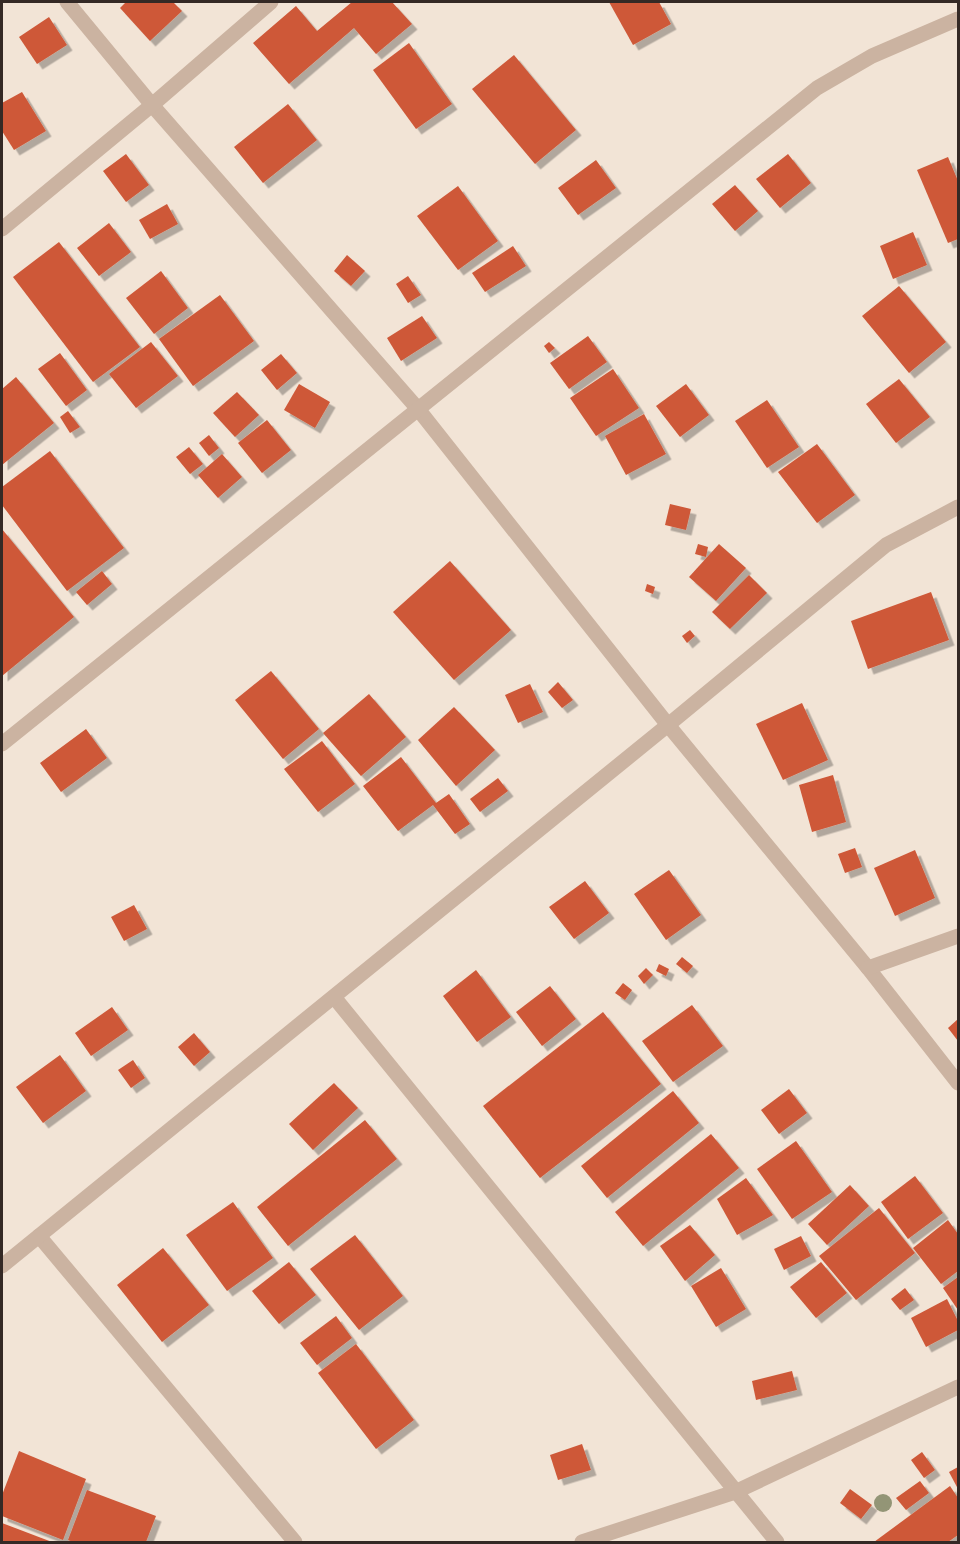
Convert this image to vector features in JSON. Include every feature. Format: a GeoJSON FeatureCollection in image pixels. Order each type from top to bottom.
{"type":"FeatureCollection","features":[{"type":"Feature","properties":{"kind":"street"},"geometry":{"type":"LineString","coordinates":[[67,2],[152,105],[418,409],[668,725],[868,968],[958,1083]]}},
{"type":"Feature","properties":{"kind":"street"},"geometry":{"type":"LineString","coordinates":[[2,229],[152,105],[271,2]]}},
{"type":"Feature","properties":{"kind":"street"},"geometry":{"type":"LineString","coordinates":[[2,744],[817,88],[872,56],[958,19]]}},
{"type":"Feature","properties":{"kind":"street"},"geometry":{"type":"LineString","coordinates":[[2,1266],[668,725],[886,544],[958,507]]}},
{"type":"Feature","properties":{"kind":"street"},"geometry":{"type":"LineString","coordinates":[[868,968],[958,936]]}},
{"type":"Feature","properties":{"kind":"street"},"geometry":{"type":"LineString","coordinates":[[334,997],[777,1542]]}},
{"type":"Feature","properties":{"kind":"street"},"geometry":{"type":"LineString","coordinates":[[39,1236],[295,1542]]}},
{"type":"Feature","properties":{"kind":"street"},"geometry":{"type":"LineString","coordinates":[[582,1542],[735,1492],[958,1387]]}},
{"type":"Feature","properties":{"kind":"building"},"geometry":{"type":"Polygon","coordinates":[[[126,2],[173,2],[182,11],[150,41],[120,8],[126,2]]]}},
{"type":"Feature","properties":{"kind":"building"},"geometry":{"type":"Polygon","coordinates":[[[352,2],[392,2],[412,24],[376,54],[354,28],[289,84],[253,43],[296,6],[317,31],[352,2]]]}},
{"type":"Feature","properties":{"kind":"building"},"geometry":{"type":"Polygon","coordinates":[[[609,2],[659,2],[671,24],[633,45],[609,2]]]}},
{"type":"Feature","properties":{"kind":"building"},"geometry":{"type":"Polygon","coordinates":[[[49,17],[67,45],[37,64],[19,37],[49,17]]]}},
{"type":"Feature","properties":{"kind":"building"},"geometry":{"type":"Polygon","coordinates":[[[409,43],[452,104],[416,129],[373,70],[409,43]]]}},
{"type":"Feature","properties":{"kind":"building"},"geometry":{"type":"Polygon","coordinates":[[[514,55],[576,130],[535,164],[472,89],[514,55]]]}},
{"type":"Feature","properties":{"kind":"building"},"geometry":{"type":"Polygon","coordinates":[[[22,92],[46,131],[14,150],[2,131],[2,103],[22,92]]]}},
{"type":"Feature","properties":{"kind":"building"},"geometry":{"type":"Polygon","coordinates":[[[288,104],[317,140],[263,183],[234,147],[288,104]]]}},
{"type":"Feature","properties":{"kind":"building"},"geometry":{"type":"Polygon","coordinates":[[[126,154],[149,185],[126,202],[103,171],[126,154]]]}},
{"type":"Feature","properties":{"kind":"building"},"geometry":{"type":"Polygon","coordinates":[[[788,154],[811,183],[780,208],[756,179],[788,154]]]}},
{"type":"Feature","properties":{"kind":"building"},"geometry":{"type":"Polygon","coordinates":[[[948,157],[958,181],[958,239],[948,243],[917,170],[948,157]]]}},
{"type":"Feature","properties":{"kind":"building"},"geometry":{"type":"Polygon","coordinates":[[[596,160],[616,188],[578,215],[558,188],[596,160]]]}},
{"type":"Feature","properties":{"kind":"building"},"geometry":{"type":"Polygon","coordinates":[[[735,185],[758,211],[735,231],[712,204],[735,185]]]}},
{"type":"Feature","properties":{"kind":"building"},"geometry":{"type":"Polygon","coordinates":[[[458,186],[498,241],[458,270],[417,216],[458,186]]]}},
{"type":"Feature","properties":{"kind":"building"},"geometry":{"type":"Polygon","coordinates":[[[167,204],[178,224],[150,239],[139,220],[167,204]]]}},
{"type":"Feature","properties":{"kind":"building"},"geometry":{"type":"Polygon","coordinates":[[[109,223],[131,252],[99,276],[77,248],[109,223]]]}},
{"type":"Feature","properties":{"kind":"building"},"geometry":{"type":"Polygon","coordinates":[[[913,232],[927,265],[893,279],[880,246],[913,232]]]}},
{"type":"Feature","properties":{"kind":"building"},"geometry":{"type":"Polygon","coordinates":[[[59,242],[140,347],[93,382],[13,277],[59,242]]]}},
{"type":"Feature","properties":{"kind":"building"},"geometry":{"type":"Polygon","coordinates":[[[513,246],[526,266],[485,292],[472,273],[513,246]]]}},
{"type":"Feature","properties":{"kind":"building"},"geometry":{"type":"Polygon","coordinates":[[[347,255],[365,271],[351,286],[334,271],[347,255]]]}},
{"type":"Feature","properties":{"kind":"building"},"geometry":{"type":"Polygon","coordinates":[[[161,271],[188,308],[154,334],[126,298],[161,271]]]}},
{"type":"Feature","properties":{"kind":"building"},"geometry":{"type":"Polygon","coordinates":[[[408,276],[421,295],[408,303],[396,284],[408,276]]]}},
{"type":"Feature","properties":{"kind":"building"},"geometry":{"type":"Polygon","coordinates":[[[899,286],[946,342],[909,373],[862,316],[899,286]]]}},
{"type":"Feature","properties":{"kind":"building"},"geometry":{"type":"Polygon","coordinates":[[[220,295],[254,341],[193,386],[159,339],[220,295]]]}},
{"type":"Feature","properties":{"kind":"building"},"geometry":{"type":"Polygon","coordinates":[[[422,316],[437,338],[401,361],[387,338],[422,316]]]}},
{"type":"Feature","properties":{"kind":"building"},"geometry":{"type":"Polygon","coordinates":[[[588,336],[607,362],[569,389],[550,363],[588,336]]]}},
{"type":"Feature","properties":{"kind":"building"},"geometry":{"type":"Polygon","coordinates":[[[151,342],[178,376],[136,408],[109,374],[151,342]]]}},
{"type":"Feature","properties":{"kind":"building"},"geometry":{"type":"Polygon","coordinates":[[[549,342],[555,348],[549,353],[544,346],[549,342]]]}},
{"type":"Feature","properties":{"kind":"building"},"geometry":{"type":"Polygon","coordinates":[[[60,353],[87,390],[66,406],[38,369],[60,353]]]}},
{"type":"Feature","properties":{"kind":"building"},"geometry":{"type":"Polygon","coordinates":[[[281,354],[297,373],[277,390],[261,370],[281,354]]]}},
{"type":"Feature","properties":{"kind":"building"},"geometry":{"type":"Polygon","coordinates":[[[613,369],[639,408],[596,436],[570,398],[613,369]]]}},
{"type":"Feature","properties":{"kind":"building"},"geometry":{"type":"Polygon","coordinates":[[[16,377],[54,423],[2,465],[2,389],[16,377]]]}},
{"type":"Feature","properties":{"kind":"building"},"geometry":{"type":"Polygon","coordinates":[[[899,379],[930,417],[896,443],[866,404],[899,379]]]}},
{"type":"Feature","properties":{"kind":"building"},"geometry":{"type":"Polygon","coordinates":[[[299,384],[330,402],[315,428],[284,410],[299,384]]]}},
{"type":"Feature","properties":{"kind":"building"},"geometry":{"type":"Polygon","coordinates":[[[686,384],[709,415],[680,437],[656,406],[686,384]]]}},
{"type":"Feature","properties":{"kind":"building"},"geometry":{"type":"Polygon","coordinates":[[[237,392],[259,415],[235,437],[213,413],[237,392]]]}},
{"type":"Feature","properties":{"kind":"building"},"geometry":{"type":"Polygon","coordinates":[[[767,400],[799,447],[767,468],[735,421],[767,400]]]}},
{"type":"Feature","properties":{"kind":"building"},"geometry":{"type":"Polygon","coordinates":[[[68,411],[80,427],[70,433],[60,417],[68,411]]]}},
{"type":"Feature","properties":{"kind":"building"},"geometry":{"type":"Polygon","coordinates":[[[644,414],[666,454],[626,475],[605,436],[644,414]]]}},
{"type":"Feature","properties":{"kind":"building"},"geometry":{"type":"Polygon","coordinates":[[[267,420],[291,450],[262,473],[238,443],[267,420]]]}},
{"type":"Feature","properties":{"kind":"building"},"geometry":{"type":"Polygon","coordinates":[[[209,435],[219,448],[209,456],[199,443],[209,435]]]}},
{"type":"Feature","properties":{"kind":"building"},"geometry":{"type":"Polygon","coordinates":[[[817,444],[855,495],[817,523],[778,472],[817,444]]]}},
{"type":"Feature","properties":{"kind":"building"},"geometry":{"type":"Polygon","coordinates":[[[189,447],[203,464],[190,474],[176,457],[189,447]]]}},
{"type":"Feature","properties":{"kind":"building"},"geometry":{"type":"Polygon","coordinates":[[[50,451],[124,548],[67,591],[2,505],[2,487],[50,451]]]}},
{"type":"Feature","properties":{"kind":"building"},"geometry":{"type":"Polygon","coordinates":[[[222,454],[242,477],[218,498],[198,475],[222,454]]]}},
{"type":"Feature","properties":{"kind":"building"},"geometry":{"type":"Polygon","coordinates":[[[670,504],[691,509],[686,530],[665,525],[670,504]]]}},
{"type":"Feature","properties":{"kind":"building"},"geometry":{"type":"Polygon","coordinates":[[[2,529],[74,617],[2,676],[2,529]]]}},
{"type":"Feature","properties":{"kind":"building"},"geometry":{"type":"Polygon","coordinates":[[[698,544],[708,547],[706,557],[695,554],[698,544]]]}},
{"type":"Feature","properties":{"kind":"building"},"geometry":{"type":"Polygon","coordinates":[[[719,544],[746,568],[716,601],[689,577],[719,544]]]}},
{"type":"Feature","properties":{"kind":"building"},"geometry":{"type":"Polygon","coordinates":[[[450,561],[511,630],[454,680],[393,612],[450,561]]]}},
{"type":"Feature","properties":{"kind":"building"},"geometry":{"type":"Polygon","coordinates":[[[102,571],[112,584],[87,605],[76,592],[102,571]]]}},
{"type":"Feature","properties":{"kind":"building"},"geometry":{"type":"Polygon","coordinates":[[[749,575],[767,593],[730,629],[712,612],[749,575]]]}},
{"type":"Feature","properties":{"kind":"building"},"geometry":{"type":"Polygon","coordinates":[[[647,584],[655,587],[653,594],[645,591],[647,584]]]}},
{"type":"Feature","properties":{"kind":"building"},"geometry":{"type":"Polygon","coordinates":[[[931,592],[949,640],[868,669],[851,621],[931,592]]]}},
{"type":"Feature","properties":{"kind":"building"},"geometry":{"type":"Polygon","coordinates":[[[690,630],[695,636],[687,643],[682,636],[690,630]]]}},
{"type":"Feature","properties":{"kind":"building"},"geometry":{"type":"Polygon","coordinates":[[[271,671],[319,729],[283,759],[235,700],[271,671]]]}},
{"type":"Feature","properties":{"kind":"building"},"geometry":{"type":"Polygon","coordinates":[[[558,682],[573,700],[562,708],[548,692],[558,682]]]}},
{"type":"Feature","properties":{"kind":"building"},"geometry":{"type":"Polygon","coordinates":[[[530,684],[543,712],[518,723],[505,695],[530,684]]]}},
{"type":"Feature","properties":{"kind":"building"},"geometry":{"type":"Polygon","coordinates":[[[369,694],[406,737],[361,776],[323,733],[369,694]]]}},
{"type":"Feature","properties":{"kind":"building"},"geometry":{"type":"Polygon","coordinates":[[[802,703],[828,760],[783,780],[756,724],[802,703]]]}},
{"type":"Feature","properties":{"kind":"building"},"geometry":{"type":"Polygon","coordinates":[[[454,707],[495,750],[456,786],[418,740],[454,707]]]}},
{"type":"Feature","properties":{"kind":"building"},"geometry":{"type":"Polygon","coordinates":[[[86,729],[107,758],[61,792],[40,763],[86,729]]]}},
{"type":"Feature","properties":{"kind":"building"},"geometry":{"type":"Polygon","coordinates":[[[322,741],[355,784],[318,812],[284,769],[322,741]]]}},
{"type":"Feature","properties":{"kind":"building"},"geometry":{"type":"Polygon","coordinates":[[[401,757],[436,803],[449,794],[470,824],[455,834],[433,805],[398,831],[363,786],[401,757]]]}},
{"type":"Feature","properties":{"kind":"building"},"geometry":{"type":"Polygon","coordinates":[[[833,775],[846,822],[812,832],[799,785],[833,775]]]}},
{"type":"Feature","properties":{"kind":"building"},"geometry":{"type":"Polygon","coordinates":[[[498,778],[508,791],[480,812],[470,799],[498,778]]]}},
{"type":"Feature","properties":{"kind":"building"},"geometry":{"type":"Polygon","coordinates":[[[855,848],[862,867],[845,873],[838,854],[855,848]]]}},
{"type":"Feature","properties":{"kind":"building"},"geometry":{"type":"Polygon","coordinates":[[[915,850],[935,898],[895,916],[874,868],[915,850]]]}},
{"type":"Feature","properties":{"kind":"building"},"geometry":{"type":"Polygon","coordinates":[[[669,870],[701,915],[666,940],[634,894],[669,870]]]}},
{"type":"Feature","properties":{"kind":"building"},"geometry":{"type":"Polygon","coordinates":[[[585,881],[609,913],[574,939],[549,907],[585,881]]]}},
{"type":"Feature","properties":{"kind":"building"},"geometry":{"type":"Polygon","coordinates":[[[134,905],[147,929],[124,941],[111,917],[134,905]]]}},
{"type":"Feature","properties":{"kind":"building"},"geometry":{"type":"Polygon","coordinates":[[[682,957],[693,966],[687,973],[676,964],[682,957]]]}},
{"type":"Feature","properties":{"kind":"building"},"geometry":{"type":"Polygon","coordinates":[[[659,964],[669,969],[666,976],[656,971],[659,964]]]}},
{"type":"Feature","properties":{"kind":"building"},"geometry":{"type":"Polygon","coordinates":[[[646,968],[653,975],[644,984],[638,976],[646,968]]]}},
{"type":"Feature","properties":{"kind":"building"},"geometry":{"type":"Polygon","coordinates":[[[476,970],[511,1017],[477,1042],[443,996],[476,970]]]}},
{"type":"Feature","properties":{"kind":"building"},"geometry":{"type":"Polygon","coordinates":[[[623,983],[632,990],[625,1000],[615,993],[623,983]]]}},
{"type":"Feature","properties":{"kind":"building"},"geometry":{"type":"Polygon","coordinates":[[[550,986],[576,1019],[542,1046],[516,1012],[550,986]]]}},
{"type":"Feature","properties":{"kind":"building"},"geometry":{"type":"Polygon","coordinates":[[[692,1005],[723,1046],[673,1082],[642,1041],[692,1005]]]}},
{"type":"Feature","properties":{"kind":"building"},"geometry":{"type":"Polygon","coordinates":[[[112,1007],[128,1030],[91,1056],[75,1033],[112,1007]]]}},
{"type":"Feature","properties":{"kind":"building"},"geometry":{"type":"Polygon","coordinates":[[[603,1012],[661,1084],[540,1178],[483,1106],[603,1012]]]}},
{"type":"Feature","properties":{"kind":"building"},"geometry":{"type":"Polygon","coordinates":[[[958,1019],[958,1041],[948,1028],[958,1019]]]}},
{"type":"Feature","properties":{"kind":"building"},"geometry":{"type":"Polygon","coordinates":[[[194,1033],[210,1052],[194,1066],[178,1047],[194,1033]]]}},
{"type":"Feature","properties":{"kind":"building"},"geometry":{"type":"Polygon","coordinates":[[[60,1055],[86,1091],[43,1123],[16,1087],[60,1055]]]}},
{"type":"Feature","properties":{"kind":"building"},"geometry":{"type":"Polygon","coordinates":[[[133,1060],[145,1078],[131,1088],[118,1070],[133,1060]]]}},
{"type":"Feature","properties":{"kind":"building"},"geometry":{"type":"Polygon","coordinates":[[[334,1083],[358,1108],[313,1150],[289,1124],[334,1083]]]}},
{"type":"Feature","properties":{"kind":"building"},"geometry":{"type":"Polygon","coordinates":[[[789,1089],[807,1113],[779,1134],[761,1110],[789,1089]]]}},
{"type":"Feature","properties":{"kind":"building"},"geometry":{"type":"Polygon","coordinates":[[[673,1091],[699,1123],[607,1198],[581,1166],[673,1091]]]}},
{"type":"Feature","properties":{"kind":"building"},"geometry":{"type":"Polygon","coordinates":[[[365,1120],[397,1159],[288,1246],[257,1207],[365,1120]]]}},
{"type":"Feature","properties":{"kind":"building"},"geometry":{"type":"Polygon","coordinates":[[[711,1134],[739,1168],[643,1246],[615,1212],[711,1134]]]}},
{"type":"Feature","properties":{"kind":"building"},"geometry":{"type":"Polygon","coordinates":[[[796,1141],[832,1192],[792,1219],[757,1169],[796,1141]]]}},
{"type":"Feature","properties":{"kind":"building"},"geometry":{"type":"Polygon","coordinates":[[[915,1176],[943,1213],[908,1239],[881,1202],[915,1176]]]}},
{"type":"Feature","properties":{"kind":"building"},"geometry":{"type":"Polygon","coordinates":[[[746,1178],[773,1215],[737,1235],[717,1199],[746,1178]]]}},
{"type":"Feature","properties":{"kind":"building"},"geometry":{"type":"Polygon","coordinates":[[[850,1185],[869,1206],[827,1245],[808,1224],[850,1185]]]}},
{"type":"Feature","properties":{"kind":"building"},"geometry":{"type":"Polygon","coordinates":[[[233,1202],[273,1258],[227,1291],[186,1235],[233,1202]]]}},
{"type":"Feature","properties":{"kind":"building"},"geometry":{"type":"Polygon","coordinates":[[[879,1208],[915,1253],[856,1300],[819,1256],[879,1208]]]}},
{"type":"Feature","properties":{"kind":"building"},"geometry":{"type":"Polygon","coordinates":[[[948,1220],[958,1234],[958,1271],[941,1284],[913,1248],[948,1220]]]}},
{"type":"Feature","properties":{"kind":"building"},"geometry":{"type":"Polygon","coordinates":[[[690,1225],[715,1255],[685,1281],[660,1246],[690,1225]]]}},
{"type":"Feature","properties":{"kind":"building"},"geometry":{"type":"Polygon","coordinates":[[[355,1235],[403,1296],[359,1330],[310,1269],[355,1235]]]}},
{"type":"Feature","properties":{"kind":"building"},"geometry":{"type":"Polygon","coordinates":[[[801,1236],[811,1256],[784,1270],[774,1249],[801,1236]]]}},
{"type":"Feature","properties":{"kind":"building"},"geometry":{"type":"Polygon","coordinates":[[[163,1248],[209,1305],[162,1342],[117,1285],[163,1248]]]}},
{"type":"Feature","properties":{"kind":"building"},"geometry":{"type":"Polygon","coordinates":[[[289,1262],[316,1295],[279,1324],[252,1291],[289,1262]]]}},
{"type":"Feature","properties":{"kind":"building"},"geometry":{"type":"Polygon","coordinates":[[[821,1262],[847,1293],[816,1318],[790,1287],[821,1262]]]}},
{"type":"Feature","properties":{"kind":"building"},"geometry":{"type":"Polygon","coordinates":[[[721,1268],[746,1309],[716,1327],[691,1286],[721,1268]]]}},
{"type":"Feature","properties":{"kind":"building"},"geometry":{"type":"Polygon","coordinates":[[[958,1277],[958,1310],[943,1288],[958,1277]]]}},
{"type":"Feature","properties":{"kind":"building"},"geometry":{"type":"Polygon","coordinates":[[[905,1288],[914,1300],[900,1310],[891,1299],[905,1288]]]}},
{"type":"Feature","properties":{"kind":"building"},"geometry":{"type":"Polygon","coordinates":[[[947,1299],[958,1321],[958,1330],[926,1347],[911,1318],[947,1299]]]}},
{"type":"Feature","properties":{"kind":"building"},"geometry":{"type":"Polygon","coordinates":[[[336,1316],[352,1338],[317,1365],[300,1343],[336,1316]]]}},
{"type":"Feature","properties":{"kind":"building"},"geometry":{"type":"Polygon","coordinates":[[[356,1344],[414,1420],[376,1449],[318,1373],[356,1344]]]}},
{"type":"Feature","properties":{"kind":"building"},"geometry":{"type":"Polygon","coordinates":[[[792,1371],[797,1390],[756,1400],[752,1381],[792,1371]]]}},
{"type":"Feature","properties":{"kind":"building"},"geometry":{"type":"Polygon","coordinates":[[[582,1444],[591,1470],[558,1480],[550,1455],[582,1444]]]}},
{"type":"Feature","properties":{"kind":"building"},"geometry":{"type":"Polygon","coordinates":[[[19,1451],[86,1479],[63,1540],[2,1516],[2,1495],[19,1451]]]}},
{"type":"Feature","properties":{"kind":"building"},"geometry":{"type":"Polygon","coordinates":[[[922,1452],[935,1470],[924,1478],[911,1460],[922,1452]]]}},
{"type":"Feature","properties":{"kind":"building"},"geometry":{"type":"Polygon","coordinates":[[[958,1467],[958,1489],[949,1472],[958,1467]]]}},
{"type":"Feature","properties":{"kind":"building"},"geometry":{"type":"Polygon","coordinates":[[[920,1481],[929,1493],[906,1510],[896,1498],[920,1481]]]}},
{"type":"Feature","properties":{"kind":"building"},"geometry":{"type":"Polygon","coordinates":[[[950,1486],[958,1498],[958,1535],[948,1542],[874,1542],[950,1486]]]}},
{"type":"Feature","properties":{"kind":"building"},"geometry":{"type":"Polygon","coordinates":[[[850,1489],[872,1505],[861,1519],[840,1503],[850,1489]]]}},
{"type":"Feature","properties":{"kind":"building"},"geometry":{"type":"Polygon","coordinates":[[[87,1490],[156,1516],[146,1542],[73,1542],[68,1540],[87,1490]]]}},
{"type":"Feature","properties":{"kind":"building"},"geometry":{"type":"Polygon","coordinates":[[[2,1523],[52,1542],[2,1542],[2,1523]]]}}]}
